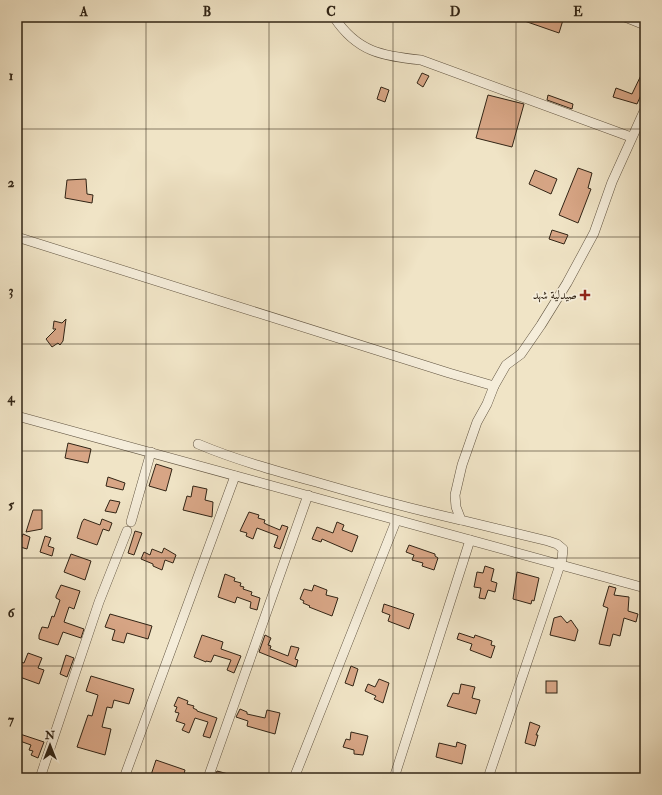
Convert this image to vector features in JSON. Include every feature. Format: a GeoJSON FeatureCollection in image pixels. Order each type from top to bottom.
{"type":"FeatureCollection","features":[{"type":"Feature","properties":{"kind":"street"},"geometry":{"type":"LineString","coordinates":[[334,17],[344,32],[372,52],[391,57],[421,60],[631,137]]}},
{"type":"Feature","properties":{"kind":"street"},"geometry":{"type":"LineString","coordinates":[[625,17],[645,25]]}},
{"type":"Feature","properties":{"kind":"street"},"geometry":{"type":"LineString","coordinates":[[461,520],[456,507],[455,495],[462,465],[477,422],[506,365],[521,354],[567,283],[594,233],[612,182],[631,137],[645,109]]}},
{"type":"Feature","properties":{"kind":"street"},"geometry":{"type":"LineString","coordinates":[[17,237],[441,371],[494,386]]}},
{"type":"Feature","properties":{"kind":"street"},"geometry":{"type":"LineString","coordinates":[[17,416],[645,588]]}},
{"type":"Feature","properties":{"kind":"street"},"geometry":{"type":"LineString","coordinates":[[198,444],[238,459],[295,476],[407,508],[558,544],[563,549],[560,565],[488,778]]}},
{"type":"Feature","properties":{"kind":"street"},"geometry":{"type":"LineString","coordinates":[[131,522],[151,452]]}},
{"type":"Feature","properties":{"kind":"street"},"geometry":{"type":"LineString","coordinates":[[124,778],[235,476]]}},
{"type":"Feature","properties":{"kind":"street"},"geometry":{"type":"LineString","coordinates":[[208,778],[308,496]]}},
{"type":"Feature","properties":{"kind":"street"},"geometry":{"type":"LineString","coordinates":[[294,778],[396,521]]}},
{"type":"Feature","properties":{"kind":"street"},"geometry":{"type":"LineString","coordinates":[[40,778],[100,602],[127,531]]}},
{"type":"Feature","properties":{"kind":"street"},"geometry":{"type":"LineString","coordinates":[[394,778],[470,540]]}},
{"type":"Feature","properties":{"kind":"building"},"geometry":{"type":"Polygon","coordinates":[[[513,17],[554,17],[563,20],[559,33],[513,17]]]}},
{"type":"Feature","properties":{"kind":"building"},"geometry":{"type":"Polygon","coordinates":[[[645,67],[645,86],[637,104],[613,97],[616,88],[632,94],[645,67]]]}},
{"type":"Feature","properties":{"kind":"building"},"geometry":{"type":"Polygon","coordinates":[[[422,73],[429,76],[423,87],[417,83],[422,73]]]}},
{"type":"Feature","properties":{"kind":"building"},"geometry":{"type":"Polygon","coordinates":[[[381,87],[389,90],[385,102],[377,99],[381,87]]]}},
{"type":"Feature","properties":{"kind":"building"},"geometry":{"type":"Polygon","coordinates":[[[488,95],[524,104],[512,147],[476,138],[488,95]]]}},
{"type":"Feature","properties":{"kind":"building"},"geometry":{"type":"Polygon","coordinates":[[[548,95],[573,104],[572,109],[547,100],[548,95]]]}},
{"type":"Feature","properties":{"kind":"building"},"geometry":{"type":"Polygon","coordinates":[[[578,168],[592,173],[588,188],[591,189],[578,223],[559,215],[578,168]]]}},
{"type":"Feature","properties":{"kind":"building"},"geometry":{"type":"Polygon","coordinates":[[[535,170],[557,179],[551,194],[529,184],[535,170]]]}},
{"type":"Feature","properties":{"kind":"building"},"geometry":{"type":"Polygon","coordinates":[[[86,179],[87,194],[93,195],[92,203],[65,198],[67,180],[86,179]]]}},
{"type":"Feature","properties":{"kind":"building"},"geometry":{"type":"Polygon","coordinates":[[[552,230],[568,235],[564,244],[549,239],[552,230]]]}},
{"type":"Feature","properties":{"kind":"building"},"geometry":{"type":"Polygon","coordinates":[[[66,319],[63,341],[60,345],[58,343],[52,347],[46,339],[56,329],[53,329],[54,321],[62,323],[66,319]]]}},
{"type":"Feature","properties":{"kind":"building"},"geometry":{"type":"Polygon","coordinates":[[[68,443],[91,449],[88,463],[65,458],[68,443]]]}},
{"type":"Feature","properties":{"kind":"building"},"geometry":{"type":"Polygon","coordinates":[[[156,464],[172,469],[166,491],[149,486],[156,464]]]}},
{"type":"Feature","properties":{"kind":"building"},"geometry":{"type":"Polygon","coordinates":[[[108,477],[125,483],[123,490],[106,486],[108,477]]]}},
{"type":"Feature","properties":{"kind":"building"},"geometry":{"type":"Polygon","coordinates":[[[193,486],[207,489],[205,500],[213,502],[212,517],[183,510],[187,496],[191,497],[193,486]]]}},
{"type":"Feature","properties":{"kind":"building"},"geometry":{"type":"Polygon","coordinates":[[[110,500],[120,502],[116,513],[105,511],[110,500]]]}},
{"type":"Feature","properties":{"kind":"building"},"geometry":{"type":"Polygon","coordinates":[[[33,510],[42,510],[42,529],[26,532],[33,510]]]}},
{"type":"Feature","properties":{"kind":"building"},"geometry":{"type":"Polygon","coordinates":[[[249,512],[259,515],[258,518],[265,520],[264,523],[280,530],[282,525],[288,527],[280,549],[274,547],[278,536],[257,528],[253,539],[246,536],[247,533],[240,531],[249,512]]]}},
{"type":"Feature","properties":{"kind":"building"},"geometry":{"type":"Polygon","coordinates":[[[84,519],[100,525],[102,519],[112,523],[109,531],[103,529],[97,545],[77,538],[84,519]]]}},
{"type":"Feature","properties":{"kind":"building"},"geometry":{"type":"Polygon","coordinates":[[[337,522],[344,525],[342,530],[358,536],[352,552],[322,539],[321,542],[312,539],[317,527],[333,533],[337,522]]]}},
{"type":"Feature","properties":{"kind":"building"},"geometry":{"type":"Polygon","coordinates":[[[135,531],[142,533],[134,555],[128,553],[135,531]]]}},
{"type":"Feature","properties":{"kind":"building"},"geometry":{"type":"Polygon","coordinates":[[[23,534],[30,537],[27,549],[17,546],[17,536],[22,537],[23,534]]]}},
{"type":"Feature","properties":{"kind":"building"},"geometry":{"type":"Polygon","coordinates":[[[45,536],[51,538],[48,546],[54,548],[52,556],[40,552],[45,536]]]}},
{"type":"Feature","properties":{"kind":"building"},"geometry":{"type":"Polygon","coordinates":[[[409,545],[435,554],[438,558],[434,570],[422,566],[423,563],[412,560],[414,555],[406,552],[409,545]]]}},
{"type":"Feature","properties":{"kind":"building"},"geometry":{"type":"Polygon","coordinates":[[[164,548],[176,555],[173,563],[165,560],[162,570],[141,559],[144,552],[150,555],[152,549],[162,553],[164,548]]]}},
{"type":"Feature","properties":{"kind":"building"},"geometry":{"type":"Polygon","coordinates":[[[71,554],[91,561],[85,580],[64,572],[71,554]]]}},
{"type":"Feature","properties":{"kind":"building"},"geometry":{"type":"Polygon","coordinates":[[[485,566],[494,569],[491,581],[497,583],[495,592],[488,590],[485,599],[479,598],[481,588],[474,587],[477,572],[483,573],[485,566]]]}},
{"type":"Feature","properties":{"kind":"building"},"geometry":{"type":"Polygon","coordinates":[[[517,572],[539,578],[534,601],[532,600],[531,604],[513,599],[517,572]]]}},
{"type":"Feature","properties":{"kind":"building"},"geometry":{"type":"Polygon","coordinates":[[[225,574],[235,578],[234,581],[241,583],[240,586],[244,587],[243,589],[252,592],[251,595],[260,598],[257,610],[250,608],[251,602],[237,597],[235,603],[218,597],[225,574]]]}},
{"type":"Feature","properties":{"kind":"building"},"geometry":{"type":"Polygon","coordinates":[[[61,585],[80,591],[74,609],[69,607],[64,622],[84,629],[81,638],[63,632],[58,645],[39,639],[39,635],[42,627],[48,628],[52,616],[54,617],[60,600],[56,598],[56,596],[61,585]]]}},
{"type":"Feature","properties":{"kind":"building"},"geometry":{"type":"Polygon","coordinates":[[[314,585],[327,590],[326,595],[338,598],[332,616],[309,607],[310,606],[303,603],[304,601],[300,599],[304,589],[312,591],[314,585]]]}},
{"type":"Feature","properties":{"kind":"building"},"geometry":{"type":"Polygon","coordinates":[[[609,586],[616,588],[614,595],[629,597],[628,611],[638,614],[636,622],[624,618],[620,636],[613,634],[610,646],[599,644],[608,608],[603,606],[609,586]]]}},
{"type":"Feature","properties":{"kind":"building"},"geometry":{"type":"Polygon","coordinates":[[[384,604],[414,614],[409,629],[388,621],[390,615],[382,612],[384,604]]]}},
{"type":"Feature","properties":{"kind":"building"},"geometry":{"type":"Polygon","coordinates":[[[110,614],[152,626],[148,639],[127,633],[124,643],[112,640],[115,630],[105,627],[110,614]]]}},
{"type":"Feature","properties":{"kind":"building"},"geometry":{"type":"Polygon","coordinates":[[[561,616],[567,623],[571,620],[578,630],[575,641],[550,635],[554,618],[561,616]]]}},
{"type":"Feature","properties":{"kind":"building"},"geometry":{"type":"Polygon","coordinates":[[[459,633],[474,638],[475,635],[492,641],[491,645],[495,646],[491,658],[470,650],[472,644],[457,639],[459,633]]]}},
{"type":"Feature","properties":{"kind":"building"},"geometry":{"type":"Polygon","coordinates":[[[202,635],[223,642],[221,649],[241,656],[234,673],[227,670],[231,660],[214,655],[211,662],[206,662],[194,657],[202,635]]]}},
{"type":"Feature","properties":{"kind":"building"},"geometry":{"type":"Polygon","coordinates":[[[265,635],[271,638],[268,645],[271,646],[270,649],[288,656],[291,646],[299,648],[295,659],[298,660],[296,667],[259,652],[265,635]]]}},
{"type":"Feature","properties":{"kind":"building"},"geometry":{"type":"Polygon","coordinates":[[[28,653],[42,658],[38,668],[44,670],[39,684],[17,676],[17,661],[24,663],[28,653]]]}},
{"type":"Feature","properties":{"kind":"building"},"geometry":{"type":"Polygon","coordinates":[[[66,655],[74,658],[67,677],[60,674],[66,655]]]}},
{"type":"Feature","properties":{"kind":"building"},"geometry":{"type":"Polygon","coordinates":[[[351,666],[358,669],[353,686],[345,683],[351,666]]]}},
{"type":"Feature","properties":{"kind":"building"},"geometry":{"type":"Polygon","coordinates":[[[91,676],[134,689],[129,704],[114,700],[112,708],[107,707],[102,727],[111,729],[105,755],[77,747],[88,715],[92,716],[98,695],[86,691],[91,676]]]}},
{"type":"Feature","properties":{"kind":"building"},"geometry":{"type":"Polygon","coordinates":[[[379,679],[389,683],[383,703],[374,699],[376,696],[365,691],[368,684],[375,687],[379,679]]]}},
{"type":"Feature","properties":{"kind":"building"},"geometry":{"type":"Polygon","coordinates":[[[546,681],[557,681],[557,693],[546,693],[546,681]]]}},
{"type":"Feature","properties":{"kind":"building"},"geometry":{"type":"Polygon","coordinates":[[[461,684],[475,687],[472,698],[480,700],[476,714],[447,706],[453,693],[459,694],[461,684]]]}},
{"type":"Feature","properties":{"kind":"building"},"geometry":{"type":"Polygon","coordinates":[[[178,697],[188,701],[187,704],[194,706],[193,708],[197,711],[217,718],[210,738],[203,736],[208,722],[195,718],[189,733],[182,730],[185,724],[176,721],[179,713],[175,712],[177,707],[174,706],[178,697]]]}},
{"type":"Feature","properties":{"kind":"building"},"geometry":{"type":"Polygon","coordinates":[[[240,709],[247,712],[247,714],[265,718],[267,710],[280,713],[275,734],[247,726],[248,721],[236,717],[240,709]]]}},
{"type":"Feature","properties":{"kind":"building"},"geometry":{"type":"Polygon","coordinates":[[[530,722],[540,726],[536,735],[538,735],[535,746],[525,743],[530,722]]]}},
{"type":"Feature","properties":{"kind":"building"},"geometry":{"type":"Polygon","coordinates":[[[351,732],[368,736],[363,755],[354,754],[354,750],[343,747],[346,739],[350,740],[351,732]]]}},
{"type":"Feature","properties":{"kind":"building"},"geometry":{"type":"Polygon","coordinates":[[[17,733],[44,742],[38,758],[31,755],[33,751],[29,750],[31,745],[17,740],[17,733]]]}},
{"type":"Feature","properties":{"kind":"building"},"geometry":{"type":"Polygon","coordinates":[[[457,742],[466,745],[462,764],[436,757],[439,743],[456,747],[457,742]]]}},
{"type":"Feature","properties":{"kind":"building"},"geometry":{"type":"Polygon","coordinates":[[[156,760],[185,770],[183,778],[150,778],[156,760]]]}},
{"type":"Feature","properties":{"kind":"building"},"geometry":{"type":"Polygon","coordinates":[[[217,771],[236,776],[235,778],[214,778],[217,771]]]}},
{"type":"Feature","properties":{"kind":"place","name":"صيدلية شهد"},"geometry":{"type":"Point","coordinates":[585,295]}}]}
